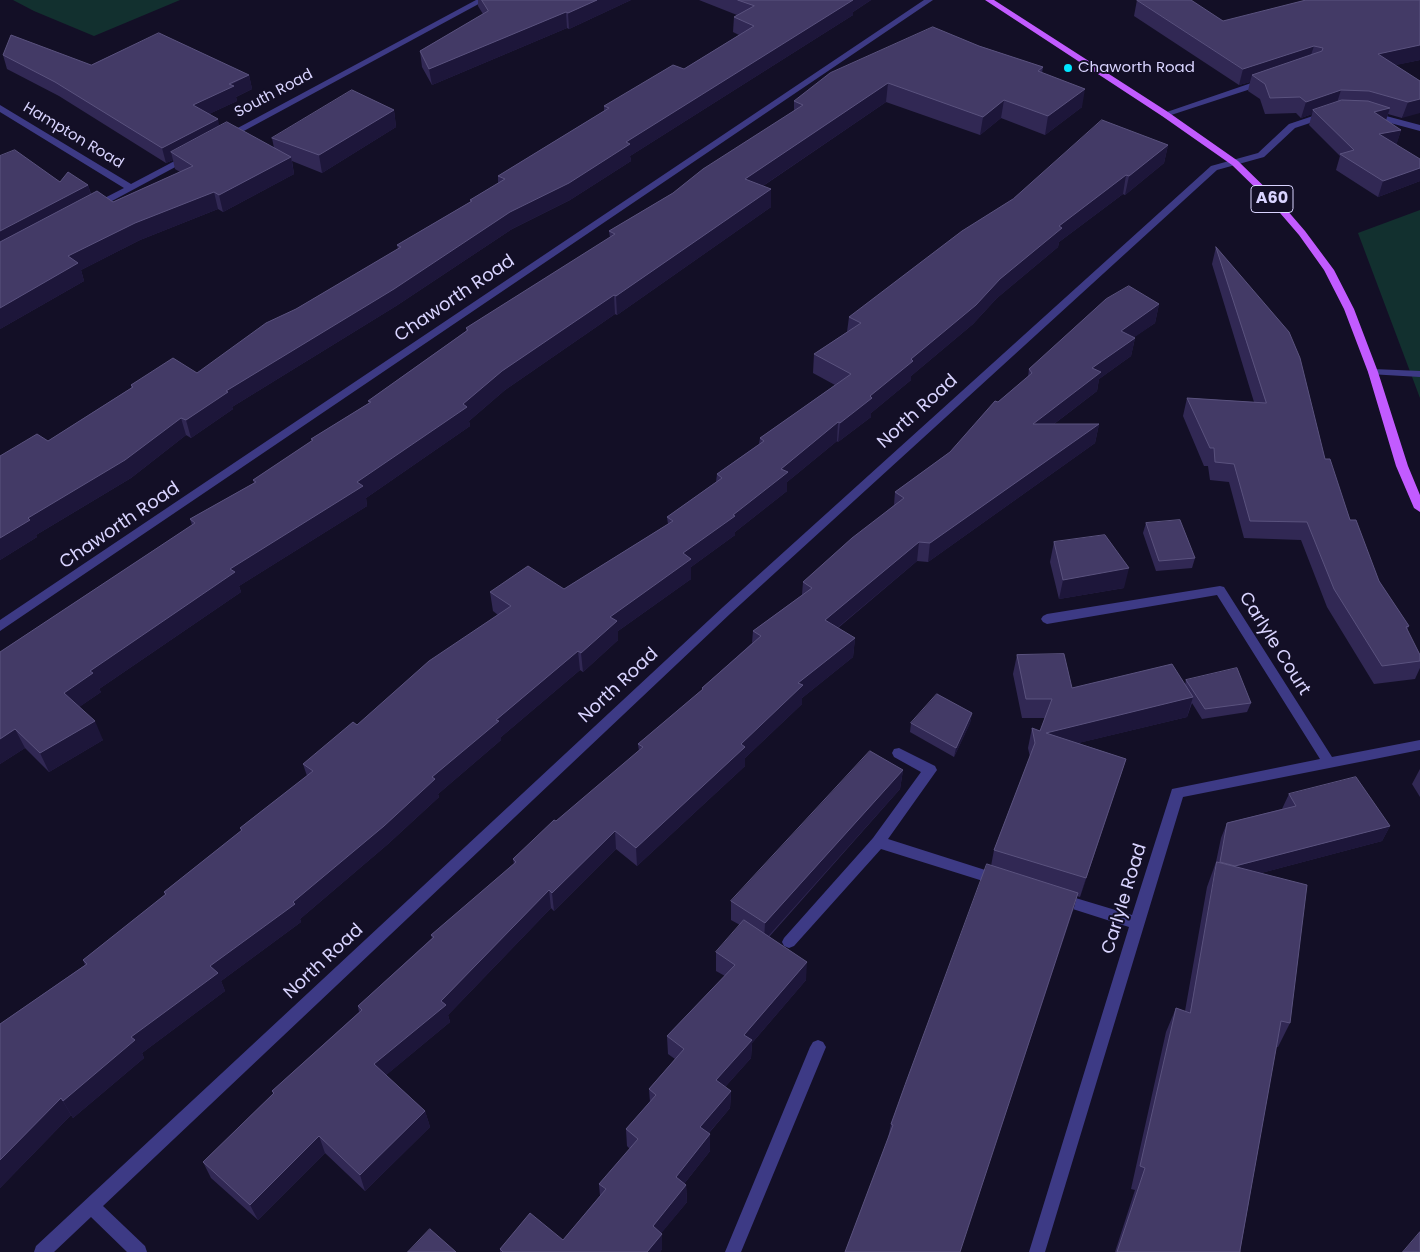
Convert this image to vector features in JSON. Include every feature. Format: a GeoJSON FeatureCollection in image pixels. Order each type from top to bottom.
{"type":"FeatureCollection","features":[{"type":"Feature","properties":{"kind":"main road","name":"A60"},"geometry":{"type":"LineString","coordinates":[[989,0],[1165,114],[1235,163],[1277,204],[1302,233],[1329,270],[1349,309],[1373,372],[1402,466],[1420,508]]}},
{"type":"Feature","properties":{"kind":"street","name":"South Road"},"geometry":{"type":"LineString","coordinates":[[213,144],[482,0]]}},
{"type":"Feature","properties":{"kind":"street","name":"Chaworth Road"},"geometry":{"type":"LineString","coordinates":[[0,626],[929,0]]}},
{"type":"Feature","properties":{"kind":"street"},"geometry":{"type":"LineString","coordinates":[[1165,114],[1276,77]]}},
{"type":"Feature","properties":{"kind":"street","name":"Hampton Road"},"geometry":{"type":"LineString","coordinates":[[0,108],[131,188]]}},
{"type":"Feature","properties":{"kind":"street","name":"North Road"},"geometry":{"type":"LineString","coordinates":[[42,1252],[748,591],[1214,168],[1261,155],[1292,126],[1336,111]]}},
{"type":"Feature","properties":{"kind":"street"},"geometry":{"type":"LineString","coordinates":[[1362,112],[1420,128]]}},
{"type":"Feature","properties":{"kind":"street"},"geometry":{"type":"LineString","coordinates":[[87,211],[196,153]]}},
{"type":"Feature","properties":{"kind":"street"},"geometry":{"type":"LineString","coordinates":[[1373,372],[1420,374]]}},
{"type":"Feature","properties":{"kind":"street","name":"Carlyle Court"},"geometry":{"type":"LineString","coordinates":[[1047,619],[1220,590],[1329,763]]}},
{"type":"Feature","properties":{"kind":"street","name":"Carlyle Road"},"geometry":{"type":"LineString","coordinates":[[1037,1252],[1177,793],[1420,745]]}},
{"type":"Feature","properties":{"kind":"street"},"geometry":{"type":"LineString","coordinates":[[789,942],[878,842],[930,770],[899,753]]}},
{"type":"Feature","properties":{"kind":"street"},"geometry":{"type":"LineString","coordinates":[[878,842],[1017,886]]}},
{"type":"Feature","properties":{"kind":"street"},"geometry":{"type":"LineString","coordinates":[[1045,894],[1137,924]]}},
{"type":"Feature","properties":{"kind":"street"},"geometry":{"type":"LineString","coordinates":[[733,1252],[818,1047]]}},
{"type":"Feature","properties":{"kind":"street"},"geometry":{"type":"LineString","coordinates":[[91,1206],[139,1252]]}},
{"type":"Feature","properties":{"kind":"green space"},"geometry":{"type":"Polygon","coordinates":[[[13,0],[180,0],[94,36],[34,11],[13,0]]]}},
{"type":"Feature","properties":{"kind":"green space"},"geometry":{"type":"Polygon","coordinates":[[[1420,210],[1420,398],[1358,233],[1420,210]]]}},
{"type":"Feature","properties":{"kind":"building"},"geometry":{"type":"Polygon","coordinates":[[[482,0],[597,0],[429,69],[420,51],[488,11],[482,0]]]}},
{"type":"Feature","properties":{"kind":"building"},"geometry":{"type":"Polygon","coordinates":[[[738,0],[853,0],[626,142],[630,144],[569,183],[510,212],[394,289],[226,391],[228,392],[186,420],[181,418],[125,460],[28,518],[30,520],[0,538],[0,456],[37,434],[48,441],[133,387],[131,385],[173,358],[197,373],[266,323],[296,309],[401,247],[397,245],[472,201],[470,200],[505,179],[498,176],[609,108],[604,106],[673,65],[684,69],[754,26],[734,17],[754,6],[738,0]]]}},
{"type":"Feature","properties":{"kind":"building"},"geometry":{"type":"Polygon","coordinates":[[[1137,0],[1191,0],[1223,21],[1306,0],[1420,0],[1420,45],[1378,54],[1420,81],[1420,99],[1408,102],[1369,91],[1341,90],[1306,102],[1300,97],[1270,98],[1265,84],[1252,75],[1322,51],[1323,48],[1314,46],[1243,69],[1137,0]]]}},
{"type":"Feature","properties":{"kind":"building"},"geometry":{"type":"Polygon","coordinates":[[[933,27],[979,46],[1043,67],[1038,71],[1085,89],[1048,116],[1004,100],[983,117],[888,83],[745,179],[771,189],[616,296],[614,295],[502,371],[463,404],[467,407],[357,482],[363,486],[230,569],[235,572],[90,671],[93,673],[64,693],[95,721],[40,753],[15,729],[0,739],[0,652],[195,523],[190,519],[256,482],[253,480],[313,440],[311,439],[371,402],[368,401],[468,330],[466,328],[615,234],[609,231],[673,193],[703,169],[803,105],[794,101],[830,73],[933,27]]]}},
{"type":"Feature","properties":{"kind":"building"},"geometry":{"type":"Polygon","coordinates":[[[159,33],[249,75],[229,84],[234,86],[193,105],[218,119],[162,148],[55,82],[3,55],[11,35],[91,65],[159,33]]]}},
{"type":"Feature","properties":{"kind":"building"},"geometry":{"type":"Polygon","coordinates":[[[352,90],[394,110],[319,155],[272,138],[352,90]]]}},
{"type":"Feature","properties":{"kind":"building"},"geometry":{"type":"Polygon","coordinates":[[[1342,100],[1368,101],[1390,108],[1374,112],[1401,130],[1379,134],[1420,159],[1420,168],[1383,181],[1340,154],[1354,150],[1313,110],[1342,100]]]}},
{"type":"Feature","properties":{"kind":"building"},"geometry":{"type":"Polygon","coordinates":[[[1102,120],[1168,145],[1129,176],[1126,175],[1059,226],[1062,228],[1000,279],[976,305],[870,396],[872,398],[840,423],[838,422],[781,469],[788,472],[733,515],[735,516],[683,553],[691,559],[610,617],[617,621],[581,653],[578,651],[496,720],[499,721],[432,777],[435,779],[384,826],[293,902],[295,904],[210,966],[218,973],[131,1037],[135,1040],[63,1101],[61,1098],[0,1160],[0,1024],[87,964],[83,960],[166,894],[164,892],[242,830],[240,828],[313,771],[303,764],[353,722],[357,725],[429,661],[511,606],[490,592],[528,566],[564,589],[673,521],[667,517],[722,478],[717,474],[764,441],[760,438],[851,374],[814,354],[861,323],[849,317],[962,231],[1013,199],[1102,120]]]}},
{"type":"Feature","properties":{"kind":"building"},"geometry":{"type":"Polygon","coordinates":[[[227,122],[291,157],[219,195],[214,192],[135,223],[68,256],[78,263],[0,308],[0,242],[97,191],[113,202],[193,166],[171,152],[227,122]]]}},
{"type":"Feature","properties":{"kind":"building"},"geometry":{"type":"Polygon","coordinates":[[[15,150],[60,182],[68,172],[88,185],[0,231],[0,156],[15,150]]]}},
{"type":"Feature","properties":{"kind":"building"},"geometry":{"type":"Polygon","coordinates":[[[1216,247],[1289,332],[1300,358],[1325,459],[1330,459],[1350,520],[1356,520],[1379,581],[1409,626],[1406,627],[1420,655],[1420,661],[1382,666],[1334,589],[1307,522],[1250,521],[1234,464],[1215,462],[1214,448],[1210,448],[1187,398],[1266,403],[1216,247]]]}},
{"type":"Feature","properties":{"kind":"building"},"geometry":{"type":"Polygon","coordinates":[[[1129,286],[1159,304],[1121,331],[1135,338],[1092,368],[1101,372],[1033,424],[1099,424],[930,543],[919,542],[825,620],[855,638],[798,683],[803,685],[741,744],[745,747],[636,848],[615,831],[552,893],[549,890],[441,1001],[446,1005],[374,1064],[425,1111],[360,1175],[319,1136],[250,1205],[203,1162],[274,1093],[272,1091],[362,1010],[358,1006],[434,937],[431,935],[516,862],[513,859],[554,820],[556,821],[643,747],[638,744],[703,689],[761,636],[753,631],[812,588],[803,582],[852,538],[904,498],[895,492],[950,452],[995,401],[998,402],[1032,373],[1029,369],[1106,299],[1129,286]]]}},
{"type":"Feature","properties":{"kind":"building"},"geometry":{"type":"Polygon","coordinates":[[[1180,520],[1195,558],[1159,561],[1146,523],[1180,520]]]}},
{"type":"Feature","properties":{"kind":"building"},"geometry":{"type":"Polygon","coordinates":[[[1105,535],[1129,568],[1063,580],[1054,542],[1105,535]]]}},
{"type":"Feature","properties":{"kind":"building"},"geometry":{"type":"Polygon","coordinates":[[[1064,654],[1072,688],[1172,664],[1193,697],[1046,733],[1126,759],[1086,878],[994,850],[1035,743],[1032,728],[1040,731],[1052,699],[1026,699],[1017,655],[1064,654]]]}},
{"type":"Feature","properties":{"kind":"building"},"geometry":{"type":"Polygon","coordinates":[[[1237,668],[1251,703],[1205,709],[1186,680],[1237,668]]]}},
{"type":"Feature","properties":{"kind":"building"},"geometry":{"type":"Polygon","coordinates":[[[937,694],[972,713],[956,748],[911,723],[937,694]]]}},
{"type":"Feature","properties":{"kind":"building"},"geometry":{"type":"Polygon","coordinates":[[[870,751],[903,770],[765,923],[731,901],[870,751]]]}},
{"type":"Feature","properties":{"kind":"building"},"geometry":{"type":"Polygon","coordinates":[[[1356,777],[1390,826],[1235,866],[1220,862],[1227,823],[1296,806],[1289,794],[1356,777]]]}},
{"type":"Feature","properties":{"kind":"building"},"geometry":{"type":"Polygon","coordinates":[[[1217,862],[1307,885],[1290,1023],[1281,1021],[1240,1252],[1117,1252],[1145,1168],[1140,1166],[1176,1008],[1190,1013],[1217,862]]]}},
{"type":"Feature","properties":{"kind":"building"},"geometry":{"type":"Polygon","coordinates":[[[987,864],[1078,893],[960,1252],[845,1252],[893,1125],[891,1124],[905,1085],[987,864]]]}},
{"type":"Feature","properties":{"kind":"building"},"geometry":{"type":"Polygon","coordinates":[[[744,920],[807,962],[744,1035],[752,1040],[716,1080],[731,1091],[700,1127],[710,1134],[676,1177],[686,1185],[653,1226],[662,1234],[647,1252],[503,1252],[500,1249],[530,1213],[563,1240],[606,1189],[599,1184],[638,1139],[626,1129],[656,1095],[649,1089],[684,1049],[667,1036],[735,965],[716,952],[744,920]]]}},
{"type":"Feature","properties":{"kind":"building"},"geometry":{"type":"Polygon","coordinates":[[[430,1229],[456,1252],[408,1252],[430,1229]]]}},
{"type":"Feature","properties":{"kind":"building"},"geometry":{"type":"Polygon","coordinates":[[[1420,1232],[1420,1252],[1403,1252],[1420,1232]]]}},
{"type":"Feature","properties":{"kind":"place","name":"Chaworth Road"},"geometry":{"type":"Point","coordinates":[1068,68]}}]}
